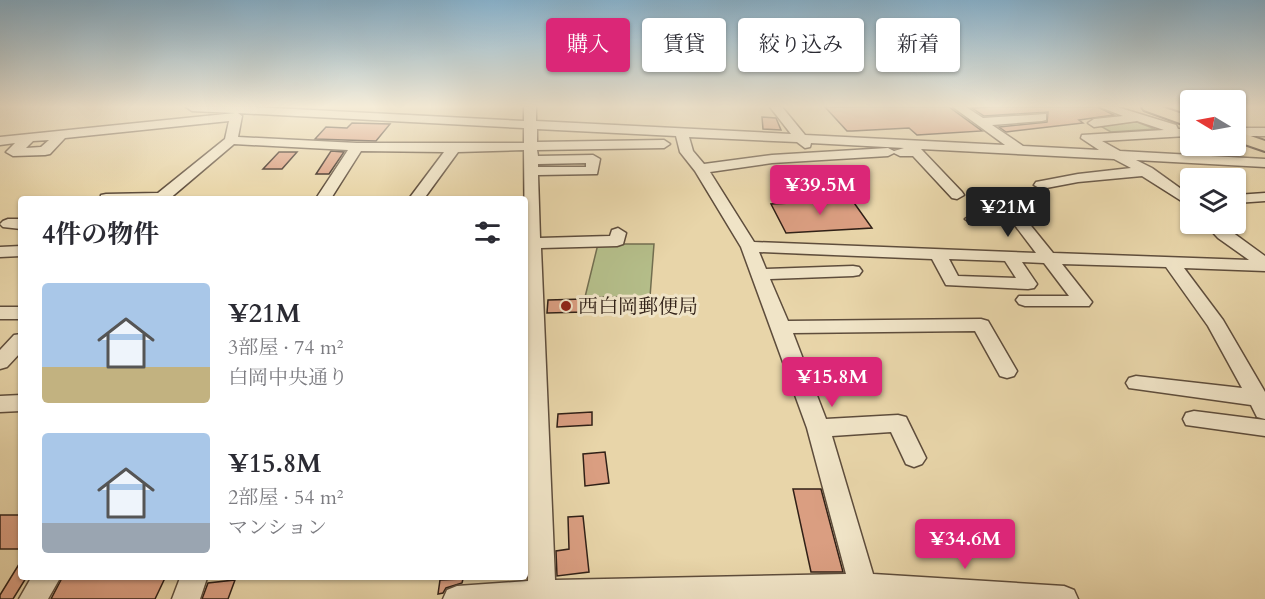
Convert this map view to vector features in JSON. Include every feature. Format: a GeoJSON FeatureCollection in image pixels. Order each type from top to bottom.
{"type":"FeatureCollection","features":[{"type":"Feature","properties":{"kind":"main road"},"geometry":{"type":"LineString","coordinates":[[1246,139],[1265,146]]}},
{"type":"Feature","properties":{"kind":"street"},"geometry":{"type":"LineString","coordinates":[[29,138],[13,152],[45,151],[61,135]]}},
{"type":"Feature","properties":{"kind":"street"},"geometry":{"type":"LineString","coordinates":[[0,141],[61,135]]}},
{"type":"Feature","properties":{"kind":"street"},"geometry":{"type":"LineString","coordinates":[[161,196],[231,140],[233,135]]}},
{"type":"Feature","properties":{"kind":"street"},"geometry":{"type":"LineString","coordinates":[[531,135],[530,385],[542,596]]}},
{"type":"Feature","properties":{"kind":"street"},"geometry":{"type":"LineString","coordinates":[[625,144],[627,135]]}},
{"type":"Feature","properties":{"kind":"street"},"geometry":{"type":"LineString","coordinates":[[682,135],[687,152],[701,169],[749,247],[818,428],[865,592]]}},
{"type":"Feature","properties":{"kind":"street"},"geometry":{"type":"LineString","coordinates":[[740,135],[801,138],[917,152],[957,195]]}},
{"type":"Feature","properties":{"kind":"street"},"geometry":{"type":"LineString","coordinates":[[799,135],[814,155]]}},
{"type":"Feature","properties":{"kind":"street"},"geometry":{"type":"LineString","coordinates":[[999,135],[1018,149]]}},
{"type":"Feature","properties":{"kind":"street"},"geometry":{"type":"LineString","coordinates":[[1122,135],[1087,138],[1145,171],[1180,195]]}},
{"type":"Feature","properties":{"kind":"street"},"geometry":{"type":"LineString","coordinates":[[231,140],[357,147],[454,148],[531,159],[625,144],[663,144]]}},
{"type":"Feature","properties":{"kind":"street"},"geometry":{"type":"LineString","coordinates":[[1246,143],[1265,146]]}},
{"type":"Feature","properties":{"kind":"street"},"geometry":{"type":"LineString","coordinates":[[325,196],[357,147]]}},
{"type":"Feature","properties":{"kind":"street"},"geometry":{"type":"LineString","coordinates":[[418,196],[454,148]]}},
{"type":"Feature","properties":{"kind":"street"},"geometry":{"type":"LineString","coordinates":[[701,169],[891,148],[1018,149],[1265,163]]}},
{"type":"Feature","properties":{"kind":"street"},"geometry":{"type":"LineString","coordinates":[[1041,185],[1078,178],[1180,166],[1185,158]]}},
{"type":"Feature","properties":{"kind":"street"},"geometry":{"type":"LineString","coordinates":[[1246,198],[1265,197]]}},
{"type":"Feature","properties":{"kind":"street"},"geometry":{"type":"LineString","coordinates":[[973,219],[1018,219],[1083,302],[1025,300]]}},
{"type":"Feature","properties":{"kind":"street"},"geometry":{"type":"LineString","coordinates":[[529,243],[617,241],[618,233]]}},
{"type":"Feature","properties":{"kind":"street"},"geometry":{"type":"LineString","coordinates":[[1223,234],[1265,265]]}},
{"type":"Feature","properties":{"kind":"street"},"geometry":{"type":"LineString","coordinates":[[749,247],[1265,265]]}},
{"type":"Feature","properties":{"kind":"street"},"geometry":{"type":"LineString","coordinates":[[0,263],[11,252]]}},
{"type":"Feature","properties":{"kind":"street"},"geometry":{"type":"LineString","coordinates":[[937,253],[952,281],[1028,284],[1010,256]]}},
{"type":"Feature","properties":{"kind":"street"},"geometry":{"type":"LineString","coordinates":[[1170,262],[1216,324],[1262,402]]}},
{"type":"Feature","properties":{"kind":"street"},"geometry":{"type":"LineString","coordinates":[[759,274],[853,271]]}},
{"type":"Feature","properties":{"kind":"street"},"geometry":{"type":"LineString","coordinates":[[0,313],[18,313]]}},
{"type":"Feature","properties":{"kind":"street"},"geometry":{"type":"LineString","coordinates":[[781,327],[981,325],[1007,371]]}},
{"type":"Feature","properties":{"kind":"street"},"geometry":{"type":"LineString","coordinates":[[0,362],[18,343]]}},
{"type":"Feature","properties":{"kind":"street"},"geometry":{"type":"LineString","coordinates":[[1136,383],[1262,402]]}},
{"type":"Feature","properties":{"kind":"street"},"geometry":{"type":"LineString","coordinates":[[0,404],[18,403]]}},
{"type":"Feature","properties":{"kind":"street"},"geometry":{"type":"LineString","coordinates":[[1194,419],[1265,428]]}},
{"type":"Feature","properties":{"kind":"street"},"geometry":{"type":"LineString","coordinates":[[818,428],[898,423],[914,458]]}},
{"type":"Feature","properties":{"kind":"street"},"geometry":{"type":"LineString","coordinates":[[33,599],[45,580]]}},
{"type":"Feature","properties":{"kind":"street"},"geometry":{"type":"LineString","coordinates":[[186,599],[193,580]]}},
{"type":"Feature","properties":{"kind":"street"},"geometry":{"type":"LineString","coordinates":[[457,599],[865,592],[1064,599]]}},
{"type":"Feature","properties":{"kind":"green space"},"geometry":{"type":"Polygon","coordinates":[[[598,244],[654,244],[650,297],[585,297],[598,244]]]}},
{"type":"Feature","properties":{"kind":"building"},"geometry":{"type":"Polygon","coordinates":[[[319,135],[381,135],[376,141],[315,139],[319,135]]]}},
{"type":"Feature","properties":{"kind":"building"},"geometry":{"type":"Polygon","coordinates":[[[331,151],[344,152],[329,174],[316,174],[331,151]]]}},
{"type":"Feature","properties":{"kind":"building"},"geometry":{"type":"Polygon","coordinates":[[[279,152],[297,152],[282,169],[263,169],[279,152]]]}},
{"type":"Feature","properties":{"kind":"building"},"geometry":{"type":"Polygon","coordinates":[[[852,200],[872,228],[786,233],[771,204],[852,200]]]}},
{"type":"Feature","properties":{"kind":"building","name":"西白岡郵便局"},"geometry":{"type":"Polygon","coordinates":[[[584,299],[584,312],[547,313],[548,300],[584,299]]]}},
{"type":"Feature","properties":{"kind":"building"},"geometry":{"type":"Polygon","coordinates":[[[592,412],[592,425],[557,427],[558,414],[592,412]]]}},
{"type":"Feature","properties":{"kind":"building"},"geometry":{"type":"Polygon","coordinates":[[[605,452],[609,483],[585,486],[583,454],[605,452]]]}},
{"type":"Feature","properties":{"kind":"building"},"geometry":{"type":"Polygon","coordinates":[[[793,489],[821,489],[843,572],[811,572],[793,489]]]}},
{"type":"Feature","properties":{"kind":"building"},"geometry":{"type":"Polygon","coordinates":[[[0,515],[18,515],[18,549],[0,549],[0,515]]]}},
{"type":"Feature","properties":{"kind":"building"},"geometry":{"type":"Polygon","coordinates":[[[583,516],[589,572],[557,576],[556,551],[569,549],[568,517],[583,516]]]}},
{"type":"Feature","properties":{"kind":"building"},"geometry":{"type":"Polygon","coordinates":[[[18,566],[18,580],[25,580],[13,599],[0,599],[0,595],[18,566]]]}},
{"type":"Feature","properties":{"kind":"building"},"geometry":{"type":"Polygon","coordinates":[[[61,580],[164,580],[155,599],[51,599],[61,580]]]}},
{"type":"Feature","properties":{"kind":"building"},"geometry":{"type":"Polygon","coordinates":[[[235,580],[228,599],[202,599],[208,583],[235,580]]]}},
{"type":"Feature","properties":{"kind":"building"},"geometry":{"type":"Polygon","coordinates":[[[440,580],[463,580],[462,583],[446,588],[443,593],[438,594],[440,580]]]}},
{"type":"Feature","properties":{"kind":"place","name":"西白岡郵便局"},"geometry":{"type":"Point","coordinates":[566,306]}}]}
